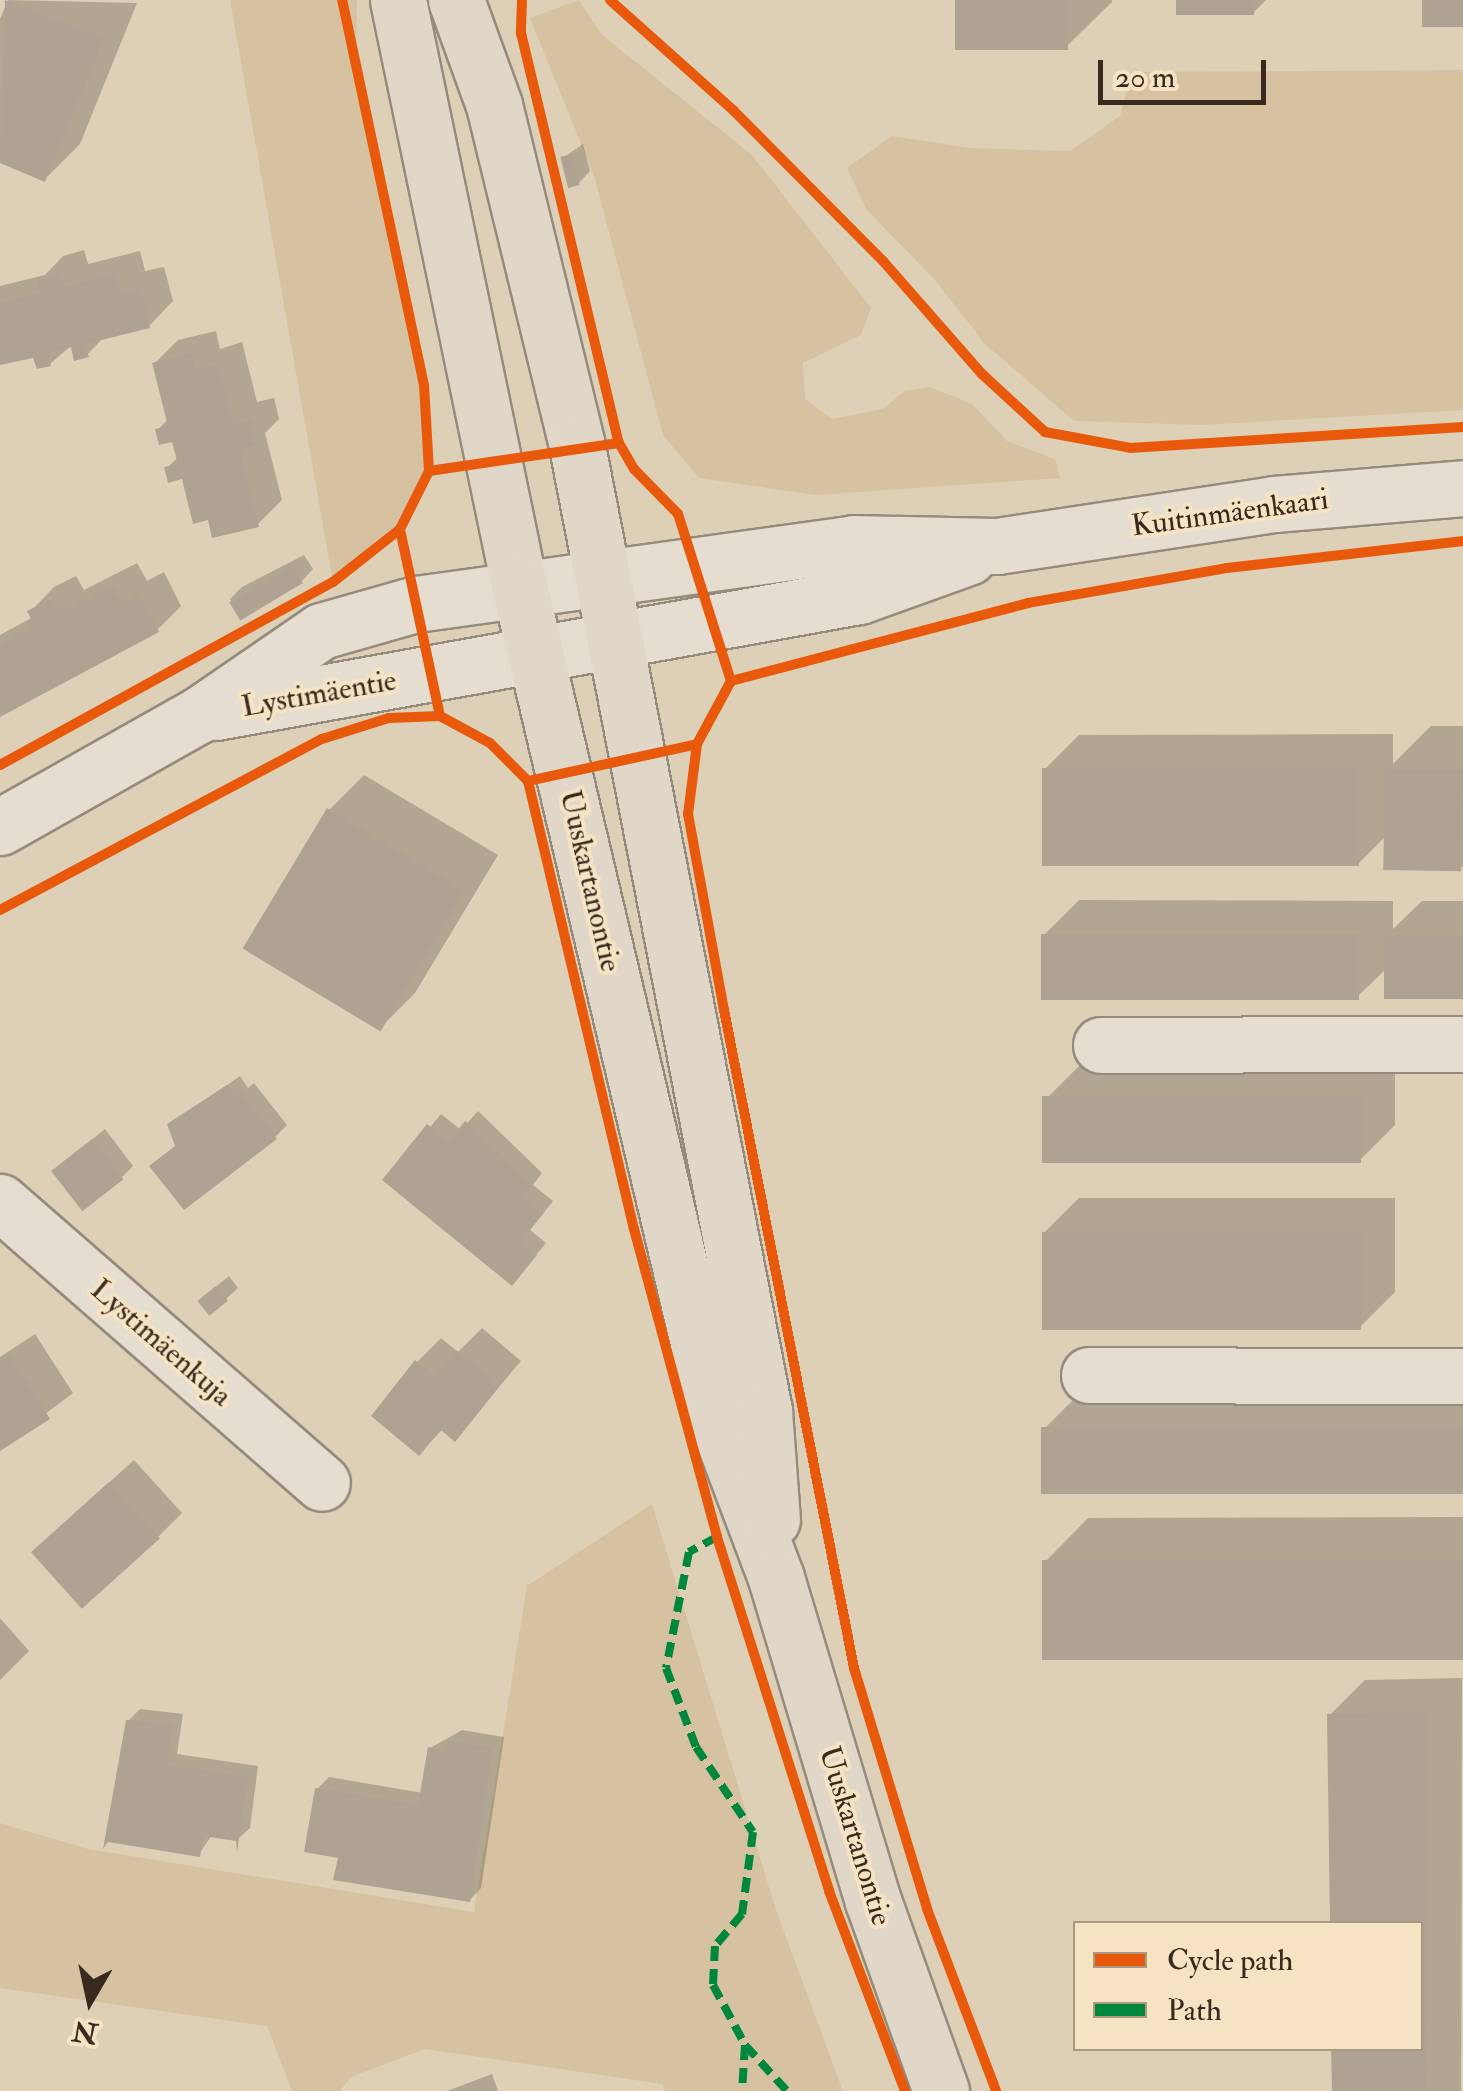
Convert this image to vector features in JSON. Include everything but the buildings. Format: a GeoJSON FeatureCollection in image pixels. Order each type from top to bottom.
{"type":"FeatureCollection","features":[{"type":"Feature","properties":{"kind":"main road","name":"Uuskartanontie"},"geometry":{"type":"LineString","coordinates":[[398,0],[519,585],[716,1419],[776,1578],[873,1901],[941,2091]]}},
{"type":"Feature","properties":{"kind":"main road","name":"Uuskartanontie"},"geometry":{"type":"LineString","coordinates":[[456,0],[494,105],[546,306],[617,642],[764,1410],[776,1578]]}},
{"type":"Feature","properties":{"kind":"street","name":"Kuitinmäenkaari"},"geometry":{"type":"LineString","coordinates":[[603,574],[854,543],[997,546],[1274,504],[1463,488]]}},
{"type":"Feature","properties":{"kind":"street","name":"Kuitinmäenkaari"},"geometry":{"type":"LineString","coordinates":[[617,642],[859,596],[997,546]]}},
{"type":"Feature","properties":{"kind":"street","name":"Lystimäentie"},"geometry":{"type":"LineString","coordinates":[[0,827],[199,715],[321,631],[416,604],[603,574]]}},
{"type":"Feature","properties":{"kind":"street","name":"Lystimäentie"},"geometry":{"type":"LineString","coordinates":[[199,715],[617,642]]}},
{"type":"Feature","properties":{"kind":"street"},"geometry":{"type":"LineString","coordinates":[[1101,1045],[1463,1044]]}},
{"type":"Feature","properties":{"kind":"street","name":"Lystimäenkuja"},"geometry":{"type":"LineString","coordinates":[[0,1202],[322,1484]]}},
{"type":"Feature","properties":{"kind":"street"},"geometry":{"type":"LineString","coordinates":[[1089,1375],[1463,1376]]}},
{"type":"Feature","properties":{"kind":"shaded area"},"geometry":{"type":"Polygon","coordinates":[[[230,0],[357,0],[356,70],[424,385],[429,471],[400,529],[333,582],[230,0]]]}},
{"type":"Feature","properties":{"kind":"shaded area"},"geometry":{"type":"Polygon","coordinates":[[[579,0],[602,35],[752,155],[871,308],[861,335],[803,363],[805,399],[832,419],[883,409],[904,391],[930,387],[972,404],[1007,441],[1055,459],[1060,478],[816,495],[699,478],[663,435],[594,176],[530,18],[579,0]]]}},
{"type":"Feature","properties":{"kind":"shaded area"},"geometry":{"type":"Polygon","coordinates":[[[1463,70],[1463,410],[1202,425],[1074,421],[985,344],[934,279],[867,210],[847,168],[892,136],[970,148],[1070,151],[1120,116],[1131,72],[1463,70]]]}},
{"type":"Feature","properties":{"kind":"shaded area"},"geometry":{"type":"Polygon","coordinates":[[[652,1504],[776,1910],[843,2091],[665,2091],[662,2084],[425,2049],[351,2077],[340,2091],[292,2091],[267,2026],[0,1988],[0,1823],[88,1849],[474,1912],[527,1586],[652,1504]]]}},
{"type":"Feature","properties":{"kind":"marked path"},"geometry":{"type":"LineString","coordinates":[[717,1537],[689,1552],[666,1668],[696,1747],[753,1832],[742,1914],[715,1946],[713,1985],[745,2045],[742,2091]]}},
{"type":"Feature","properties":{"kind":"marked path"},"geometry":{"type":"LineString","coordinates":[[745,2045],[787,2091]]}},
{"type":"Feature","properties":{"kind":"cycle path"},"geometry":{"type":"LineString","coordinates":[[0,765],[333,582],[400,529],[429,471],[424,385],[342,0]]}},
{"type":"Feature","properties":{"kind":"cycle path"},"geometry":{"type":"LineString","coordinates":[[522,0],[521,33],[619,443],[634,469],[678,514],[731,681],[697,744],[688,814],[724,1010],[854,1668],[927,1909],[996,2091]]}},
{"type":"Feature","properties":{"kind":"cycle path"},"geometry":{"type":"LineString","coordinates":[[610,0],[734,111],[883,261],[982,374],[1045,432],[1131,448],[1463,427]]}},
{"type":"Feature","properties":{"kind":"cycle path"},"geometry":{"type":"LineString","coordinates":[[429,471],[619,443]]}},
{"type":"Feature","properties":{"kind":"cycle path"},"geometry":{"type":"LineString","coordinates":[[0,910],[322,739],[389,718],[440,716],[400,529]]}},
{"type":"Feature","properties":{"kind":"cycle path"},"geometry":{"type":"LineString","coordinates":[[731,681],[1028,603],[1227,568],[1463,541]]}},
{"type":"Feature","properties":{"kind":"cycle path"},"geometry":{"type":"LineString","coordinates":[[440,716],[490,743],[528,781],[634,1229],[717,1537],[829,1891],[905,2091]]}},
{"type":"Feature","properties":{"kind":"cycle path"},"geometry":{"type":"LineString","coordinates":[[528,781],[697,744]]}}]}
